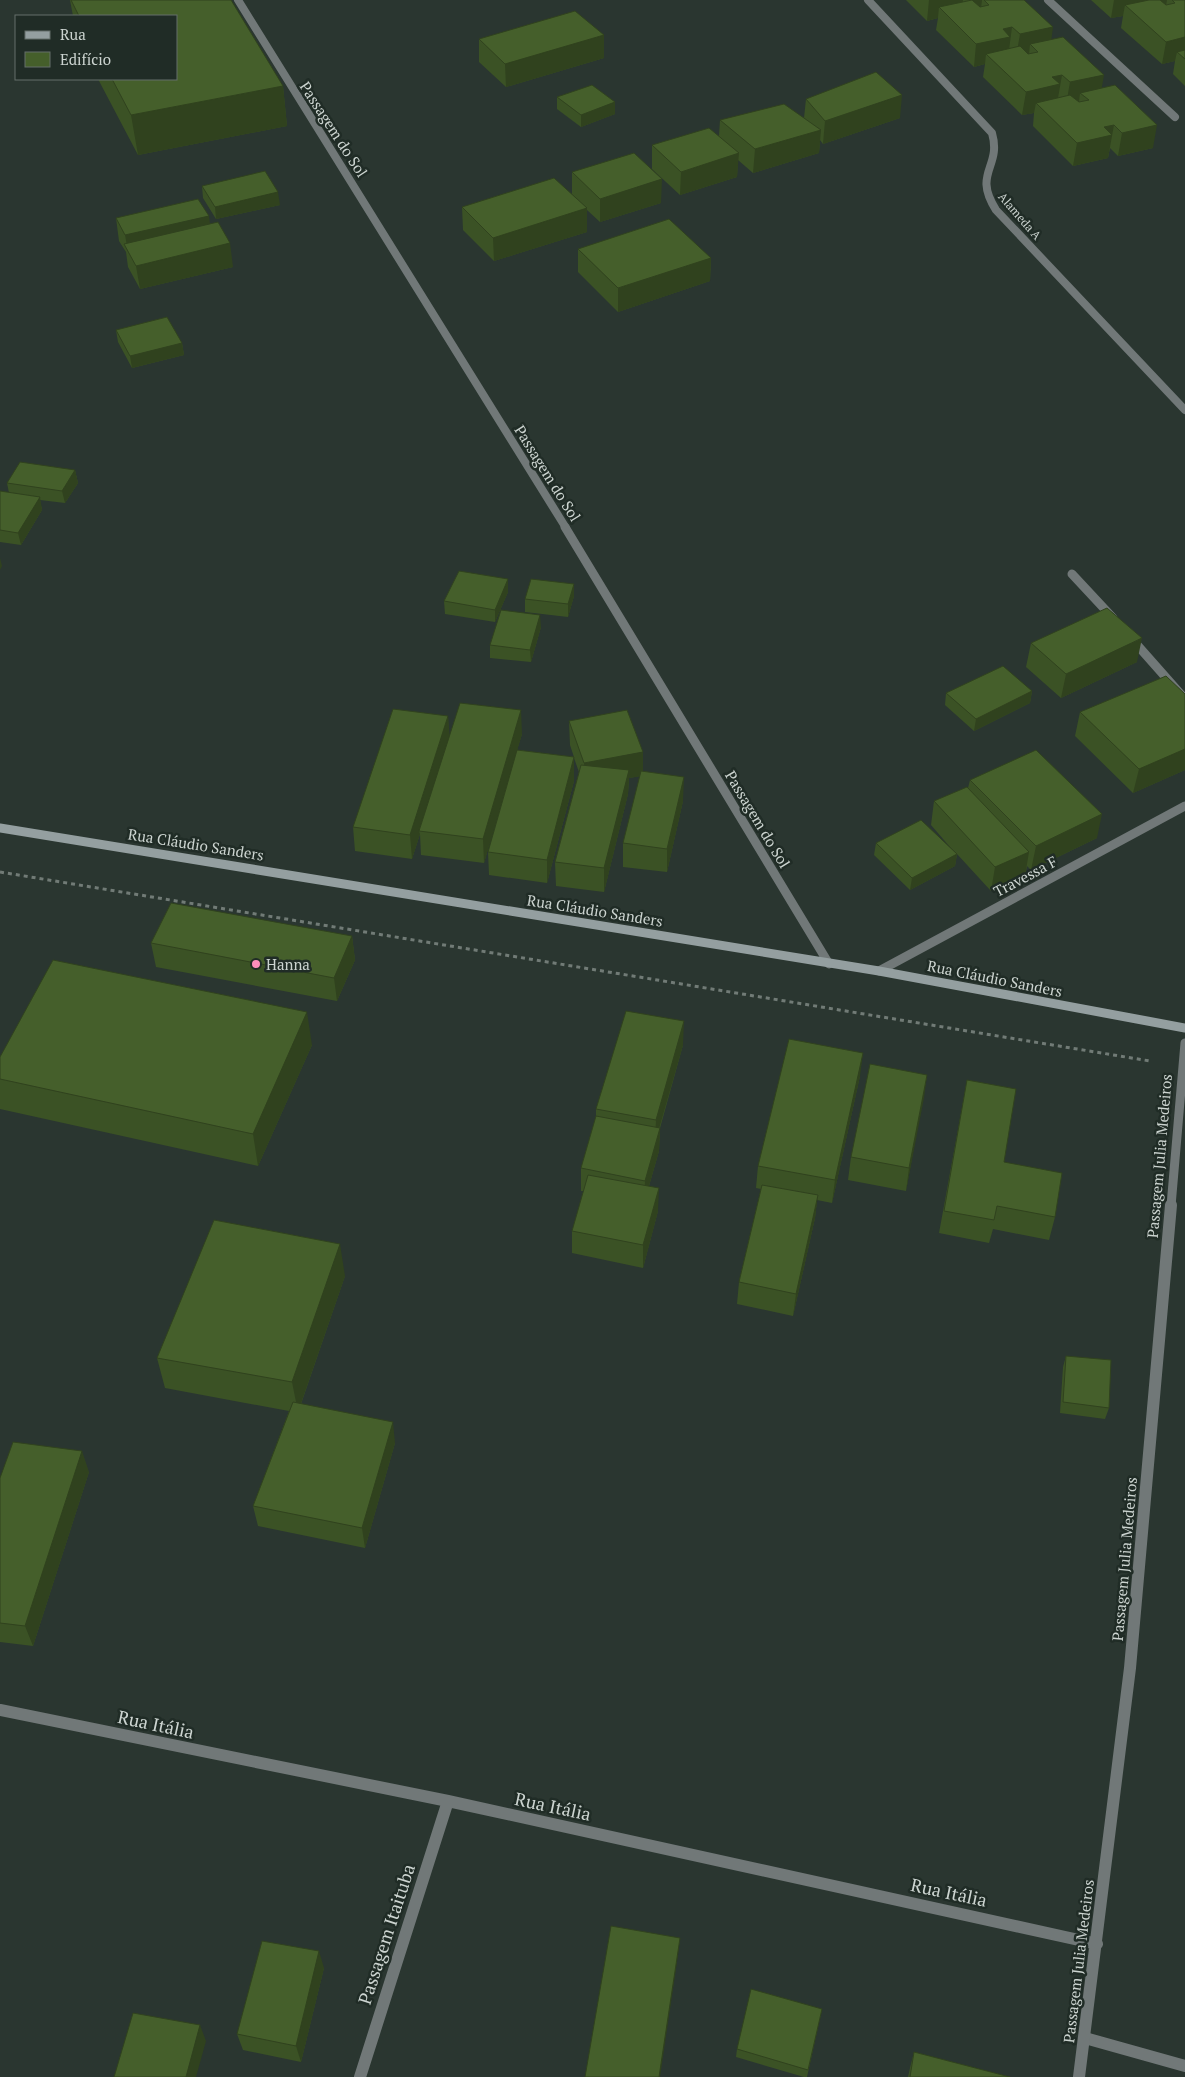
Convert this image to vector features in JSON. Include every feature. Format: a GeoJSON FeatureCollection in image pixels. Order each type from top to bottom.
{"type":"FeatureCollection","features":[{"type":"Feature","properties":{"kind":"main road","name":"Rua Cláudio Sanders"},"geometry":{"type":"LineString","coordinates":[[0,828],[879,971],[1185,1028]]}},
{"type":"Feature","properties":{"kind":"street","name":"Passagem do Sol"},"geometry":{"type":"LineString","coordinates":[[238,0],[280,71],[392,245],[612,604],[829,964]]}},
{"type":"Feature","properties":{"kind":"street","name":"Alameda A"},"geometry":{"type":"LineString","coordinates":[[868,0],[992,133],[996,152],[984,184],[987,196],[996,210],[1185,410]]}},
{"type":"Feature","properties":{"kind":"street"},"geometry":{"type":"LineString","coordinates":[[1048,0],[1175,118]]}},
{"type":"Feature","properties":{"kind":"street"},"geometry":{"type":"LineString","coordinates":[[1072,574],[1185,699]]}},
{"type":"Feature","properties":{"kind":"street","name":"Travessa F"},"geometry":{"type":"LineString","coordinates":[[879,971],[1185,806]]}},
{"type":"Feature","properties":{"kind":"street","name":"Passagem Julia Medeiros"},"geometry":{"type":"LineString","coordinates":[[1079,2077],[1130,1668],[1185,1043]]}},
{"type":"Feature","properties":{"kind":"street","name":"Rua Itália"},"geometry":{"type":"LineString","coordinates":[[0,1710],[448,1802],[1097,1944]]}},
{"type":"Feature","properties":{"kind":"street","name":"Passagem Itaituba"},"geometry":{"type":"LineString","coordinates":[[360,2077],[448,1802]]}},
{"type":"Feature","properties":{"kind":"street"},"geometry":{"type":"LineString","coordinates":[[1085,2038],[1185,2066]]}},
{"type":"Feature","properties":{"kind":"path"},"geometry":{"type":"LineString","coordinates":[[0,872],[1183,1066]]}},
{"type":"Feature","properties":{"kind":"building"},"geometry":{"type":"Polygon","coordinates":[[[71,0],[231,0],[283,86],[131,115],[113,80],[178,80],[178,15],[78,15],[71,0]]]}},
{"type":"Feature","properties":{"kind":"building"},"geometry":{"type":"Polygon","coordinates":[[[972,0],[980,7],[989,5],[984,0],[1024,0],[1053,27],[1020,34],[1012,27],[1003,29],[1010,37],[976,44],[939,7],[972,0]]]}},
{"type":"Feature","properties":{"kind":"building"},"geometry":{"type":"Polygon","coordinates":[[[1149,0],[1160,0],[1166,5],[1175,3],[1172,0],[1185,0],[1185,37],[1166,42],[1125,5],[1149,0]]]}},
{"type":"Feature","properties":{"kind":"building"},"geometry":{"type":"Polygon","coordinates":[[[575,11],[604,35],[505,64],[479,39],[575,11]]]}},
{"type":"Feature","properties":{"kind":"building"},"geometry":{"type":"Polygon","coordinates":[[[1063,37],[1104,75],[1070,82],[1062,75],[1052,77],[1060,84],[1026,92],[986,54],[1020,46],[1028,54],[1038,52],[1030,44],[1063,37]]]}},
{"type":"Feature","properties":{"kind":"building"},"geometry":{"type":"Polygon","coordinates":[[[1185,50],[1185,59],[1177,52],[1185,50]]]}},
{"type":"Feature","properties":{"kind":"building"},"geometry":{"type":"Polygon","coordinates":[[[876,72],[902,95],[825,121],[806,99],[876,72]]]}},
{"type":"Feature","properties":{"kind":"building"},"geometry":{"type":"Polygon","coordinates":[[[592,85],[615,102],[581,115],[557,97],[592,85]]]}},
{"type":"Feature","properties":{"kind":"building"},"geometry":{"type":"Polygon","coordinates":[[[1115,85],[1157,125],[1122,133],[1114,125],[1104,127],[1112,135],[1077,143],[1036,103],[1070,95],[1079,102],[1089,100],[1080,93],[1115,85]]]}},
{"type":"Feature","properties":{"kind":"building"},"geometry":{"type":"Polygon","coordinates":[[[784,104],[821,130],[755,149],[720,120],[784,104]]]}},
{"type":"Feature","properties":{"kind":"building"},"geometry":{"type":"Polygon","coordinates":[[[709,128],[739,153],[681,172],[652,145],[709,128]]]}},
{"type":"Feature","properties":{"kind":"building"},"geometry":{"type":"Polygon","coordinates":[[[634,153],[662,179],[600,199],[572,172],[634,153]]]}},
{"type":"Feature","properties":{"kind":"building"},"geometry":{"type":"Polygon","coordinates":[[[265,171],[278,192],[215,207],[202,186],[265,171]]]}},
{"type":"Feature","properties":{"kind":"building"},"geometry":{"type":"Polygon","coordinates":[[[554,178],[587,208],[493,238],[462,207],[554,178]]]}},
{"type":"Feature","properties":{"kind":"building"},"geometry":{"type":"Polygon","coordinates":[[[198,199],[209,216],[125,235],[116,218],[198,199]]]}},
{"type":"Feature","properties":{"kind":"building"},"geometry":{"type":"Polygon","coordinates":[[[669,219],[711,258],[618,288],[578,249],[669,219]]]}},
{"type":"Feature","properties":{"kind":"building"},"geometry":{"type":"Polygon","coordinates":[[[218,222],[230,243],[136,266],[124,244],[218,222]]]}},
{"type":"Feature","properties":{"kind":"building"},"geometry":{"type":"Polygon","coordinates":[[[167,317],[182,343],[130,356],[116,330],[167,317]]]}},
{"type":"Feature","properties":{"kind":"building"},"geometry":{"type":"Polygon","coordinates":[[[20,462],[75,470],[62,491],[7,483],[20,462]]]}},
{"type":"Feature","properties":{"kind":"building"},"geometry":{"type":"Polygon","coordinates":[[[0,491],[40,497],[18,533],[0,530],[0,491]]]}},
{"type":"Feature","properties":{"kind":"building"},"geometry":{"type":"Polygon","coordinates":[[[459,571],[508,579],[495,610],[444,601],[459,571]]]}},
{"type":"Feature","properties":{"kind":"building"},"geometry":{"type":"Polygon","coordinates":[[[531,579],[574,584],[568,604],[525,599],[531,579]]]}},
{"type":"Feature","properties":{"kind":"building"},"geometry":{"type":"Polygon","coordinates":[[[1107,608],[1142,638],[1066,674],[1031,643],[1107,608]]]}},
{"type":"Feature","properties":{"kind":"building"},"geometry":{"type":"Polygon","coordinates":[[[501,610],[540,615],[530,650],[490,645],[501,610]]]}},
{"type":"Feature","properties":{"kind":"building"},"geometry":{"type":"Polygon","coordinates":[[[1003,666],[1032,691],[976,719],[946,693],[1003,666]]]}},
{"type":"Feature","properties":{"kind":"building"},"geometry":{"type":"Polygon","coordinates":[[[1166,676],[1185,694],[1185,749],[1139,769],[1080,712],[1166,676]]]}},
{"type":"Feature","properties":{"kind":"building"},"geometry":{"type":"Polygon","coordinates":[[[460,703],[521,710],[483,839],[419,831],[460,703]]]}},
{"type":"Feature","properties":{"kind":"building"},"geometry":{"type":"Polygon","coordinates":[[[393,709],[448,716],[410,835],[353,827],[393,709]]]}},
{"type":"Feature","properties":{"kind":"building"},"geometry":{"type":"Polygon","coordinates":[[[627,710],[643,752],[584,763],[569,721],[627,710]]]}},
{"type":"Feature","properties":{"kind":"building"},"geometry":{"type":"Polygon","coordinates":[[[517,750],[574,757],[547,860],[488,852],[517,750]]]}},
{"type":"Feature","properties":{"kind":"building"},"geometry":{"type":"Polygon","coordinates":[[[1036,750],[1102,814],[1036,846],[970,780],[1036,750]]]}},
{"type":"Feature","properties":{"kind":"building"},"geometry":{"type":"Polygon","coordinates":[[[581,765],[629,770],[604,868],[555,862],[581,765]]]}},
{"type":"Feature","properties":{"kind":"building"},"geometry":{"type":"Polygon","coordinates":[[[641,771],[684,777],[667,849],[623,843],[641,771]]]}},
{"type":"Feature","properties":{"kind":"building"},"geometry":{"type":"Polygon","coordinates":[[[967,787],[1029,852],[995,867],[934,801],[967,787]]]}},
{"type":"Feature","properties":{"kind":"building"},"geometry":{"type":"Polygon","coordinates":[[[921,820],[957,854],[912,878],[876,843],[921,820]]]}},
{"type":"Feature","properties":{"kind":"building"},"geometry":{"type":"Polygon","coordinates":[[[171,903],[352,936],[334,978],[151,943],[171,903]]]}},
{"type":"Feature","properties":{"kind":"building"},"geometry":{"type":"Polygon","coordinates":[[[53,960],[307,1012],[253,1134],[0,1079],[0,1057],[53,960]]]}},
{"type":"Feature","properties":{"kind":"building"},"geometry":{"type":"Polygon","coordinates":[[[626,1011],[684,1021],[656,1120],[596,1109],[626,1011]]]}},
{"type":"Feature","properties":{"kind":"building"},"geometry":{"type":"Polygon","coordinates":[[[789,1039],[863,1053],[835,1180],[758,1166],[789,1039]]]}},
{"type":"Feature","properties":{"kind":"building"},"geometry":{"type":"Polygon","coordinates":[[[870,1064],[927,1075],[909,1168],[851,1157],[870,1064]]]}},
{"type":"Feature","properties":{"kind":"building"},"geometry":{"type":"Polygon","coordinates":[[[967,1080],[1016,1089],[1004,1162],[1062,1173],[1055,1217],[997,1206],[994,1220],[944,1211],[967,1080]]]}},
{"type":"Feature","properties":{"kind":"building"},"geometry":{"type":"Polygon","coordinates":[[[596,1116],[660,1128],[645,1181],[581,1168],[596,1116]]]}},
{"type":"Feature","properties":{"kind":"building"},"geometry":{"type":"Polygon","coordinates":[[[588,1175],[659,1188],[643,1245],[572,1231],[588,1175]]]}},
{"type":"Feature","properties":{"kind":"building"},"geometry":{"type":"Polygon","coordinates":[[[762,1185],[818,1195],[796,1294],[739,1282],[762,1185]]]}},
{"type":"Feature","properties":{"kind":"building"},"geometry":{"type":"Polygon","coordinates":[[[214,1220],[340,1244],[292,1382],[157,1358],[214,1220]]]}},
{"type":"Feature","properties":{"kind":"building"},"geometry":{"type":"Polygon","coordinates":[[[1066,1356],[1111,1360],[1109,1408],[1063,1402],[1066,1356]]]}},
{"type":"Feature","properties":{"kind":"building"},"geometry":{"type":"Polygon","coordinates":[[[293,1402],[393,1422],[362,1528],[253,1506],[293,1402]]]}},
{"type":"Feature","properties":{"kind":"building"},"geometry":{"type":"Polygon","coordinates":[[[13,1442],[82,1451],[25,1626],[0,1623],[0,1478],[13,1442]]]}},
{"type":"Feature","properties":{"kind":"building"},"geometry":{"type":"Polygon","coordinates":[[[611,1926],[680,1938],[659,2077],[585,2077],[611,1926]]]}},
{"type":"Feature","properties":{"kind":"building"},"geometry":{"type":"Polygon","coordinates":[[[262,1941],[319,1951],[296,2046],[237,2034],[262,1941]]]}},
{"type":"Feature","properties":{"kind":"building"},"geometry":{"type":"Polygon","coordinates":[[[751,1989],[822,2009],[808,2070],[737,2049],[751,1989]]]}},
{"type":"Feature","properties":{"kind":"building"},"geometry":{"type":"Polygon","coordinates":[[[133,2013],[200,2025],[186,2077],[114,2077],[133,2013]]]}},
{"type":"Feature","properties":{"kind":"building"},"geometry":{"type":"Polygon","coordinates":[[[914,2052],[1010,2077],[910,2077],[914,2052]]]}},
{"type":"Feature","properties":{"kind":"place","name":"Hanna"},"geometry":{"type":"Point","coordinates":[256,964]}}]}
